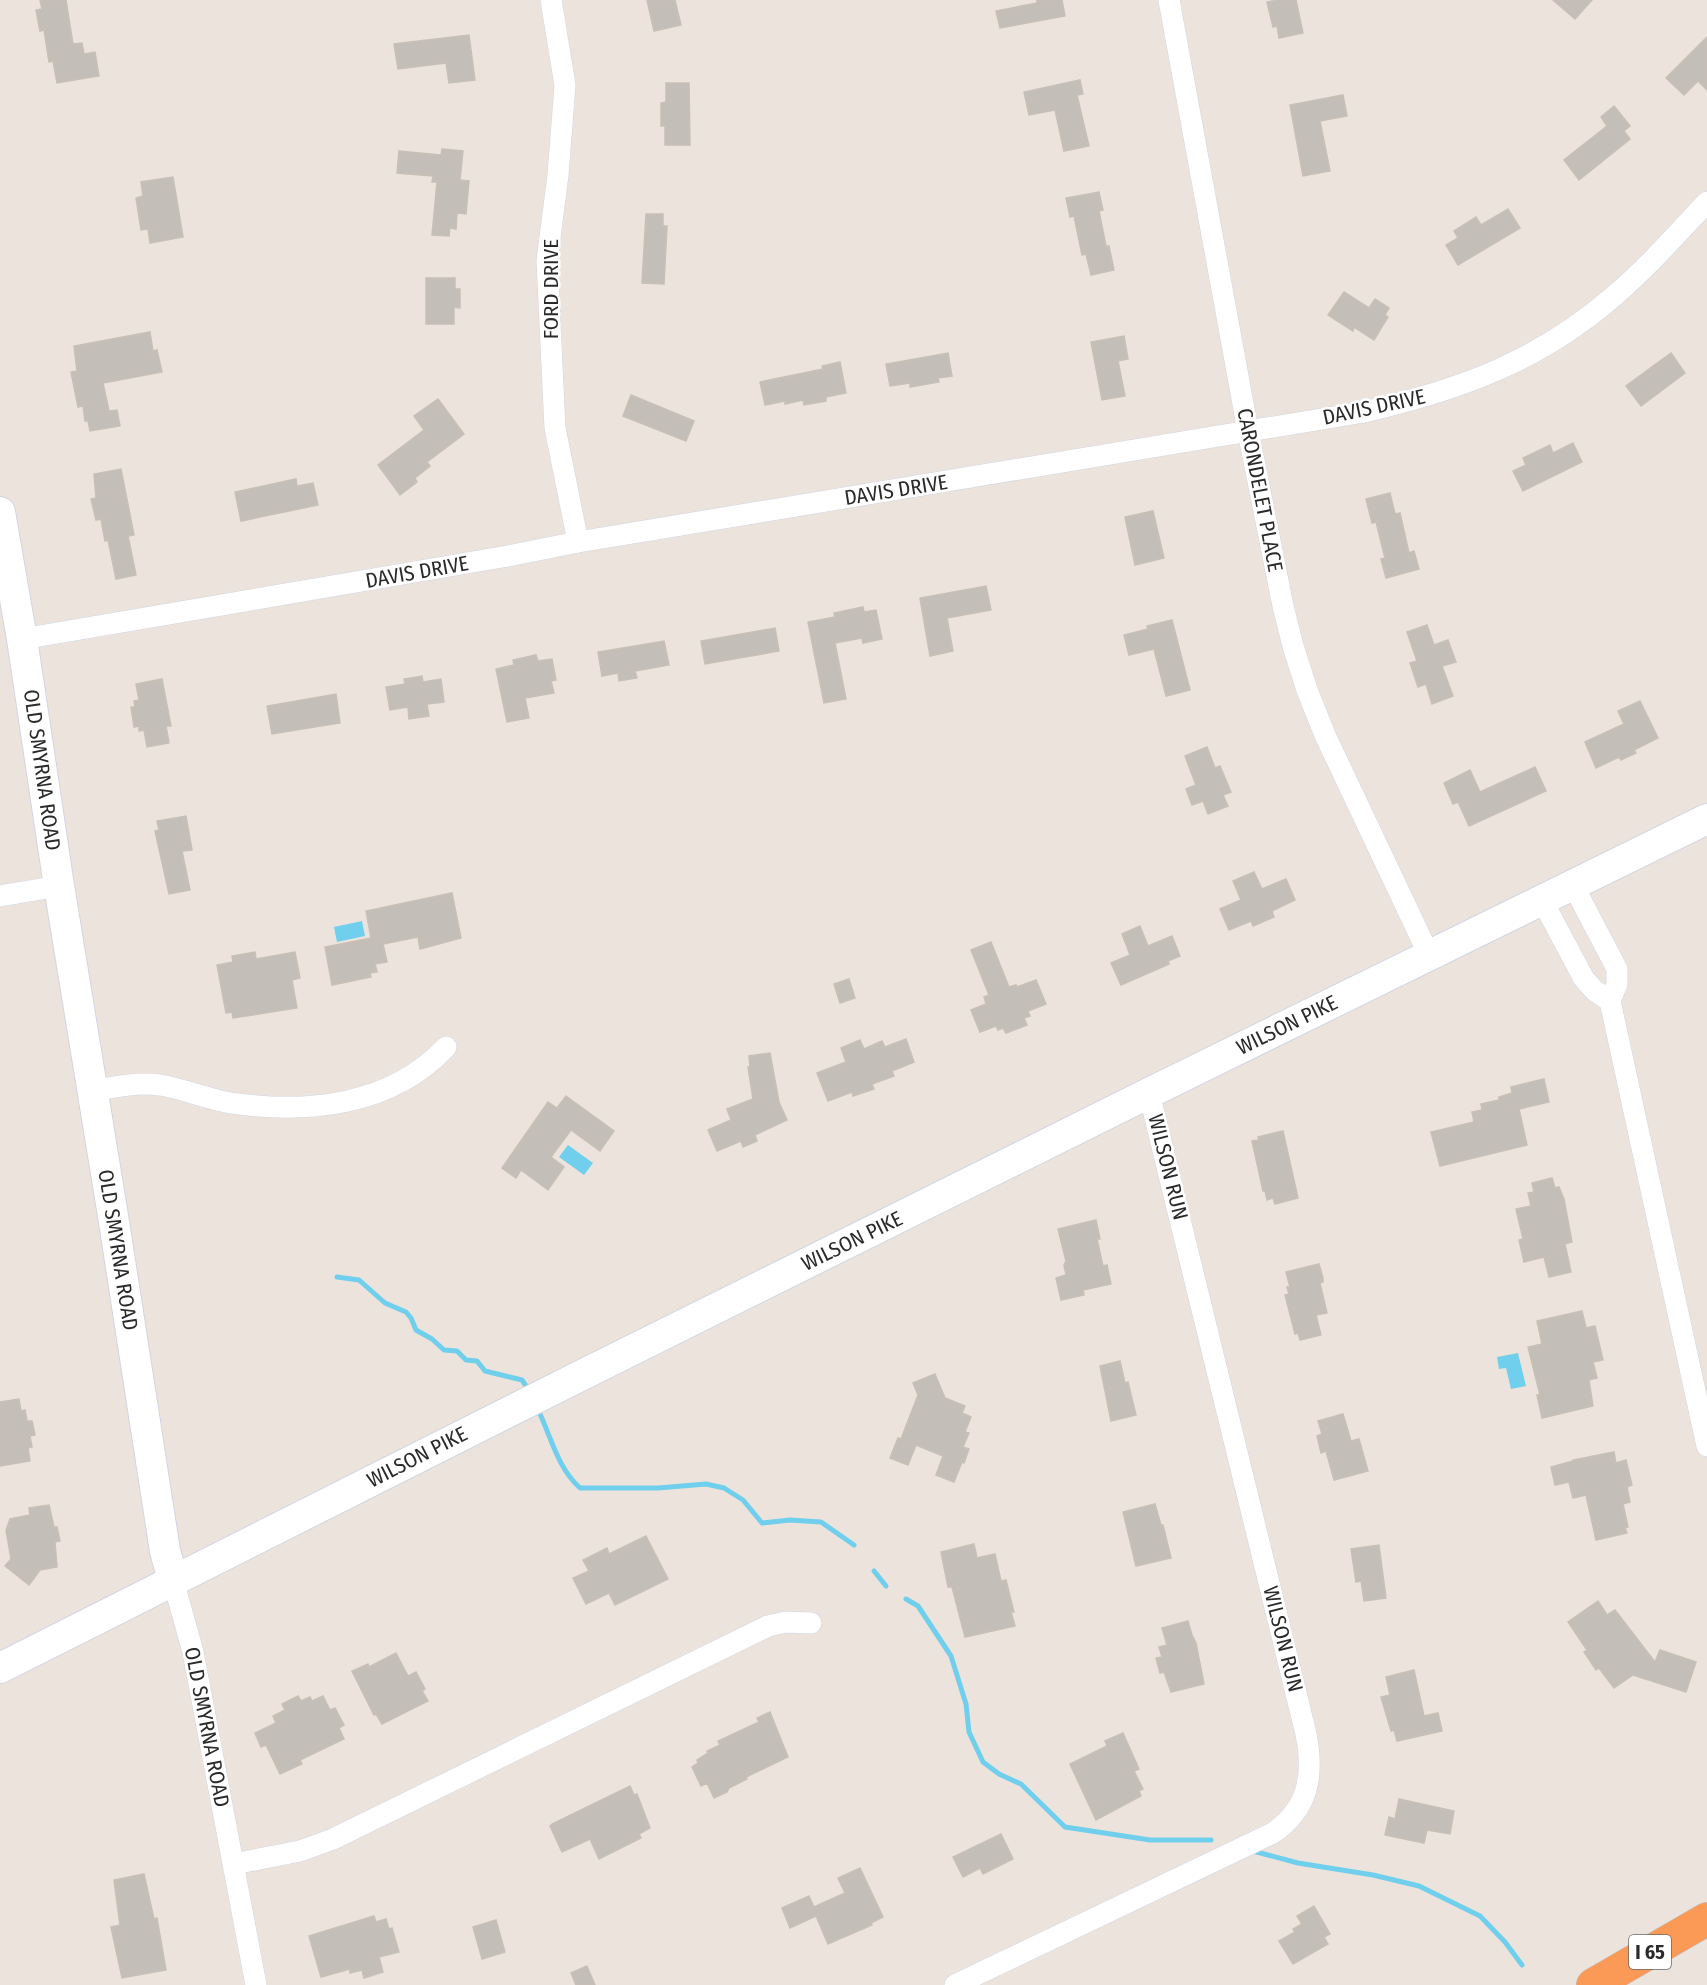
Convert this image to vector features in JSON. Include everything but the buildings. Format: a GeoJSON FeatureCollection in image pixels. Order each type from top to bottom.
{"type":"FeatureCollection","features":[{"type":"Feature","properties":{"kind":"highway","name":"I 65"},"geometry":{"type":"LineString","coordinates":[[1593,1985],[1707,1919]]}},
{"type":"Feature","properties":{"kind":"main road","name":"OLD SMYRNA ROAD"},"geometry":{"type":"LineString","coordinates":[[0,512],[22,639],[165,1551],[173,1580]]}},
{"type":"Feature","properties":{"kind":"main road","name":"WILSON PIKE"},"geometry":{"type":"LineString","coordinates":[[0,1668],[1149,1093],[1707,819]]}},
{"type":"Feature","properties":{"kind":"street","name":"FORD DRIVE"},"geometry":{"type":"LineString","coordinates":[[551,0],[565,85],[558,176],[547,261],[555,428],[578,542]]}},
{"type":"Feature","properties":{"kind":"street","name":"CARONDELET PLACE"},"geometry":{"type":"LineString","coordinates":[[1169,0],[1248,431],[1283,606],[1307,690],[1325,735],[1429,955]]}},
{"type":"Feature","properties":{"kind":"street","name":"DAVIS DRIVE"},"geometry":{"type":"LineString","coordinates":[[22,639],[497,558],[578,542],[1364,412],[1420,399],[1481,378],[1532,354],[1582,321],[1615,295],[1707,202]]}},
{"type":"Feature","properties":{"kind":"street"},"geometry":{"type":"LineString","coordinates":[[1572,885],[1617,969],[1617,984],[1610,1001]]}},
{"type":"Feature","properties":{"kind":"street"},"geometry":{"type":"LineString","coordinates":[[0,896],[59,886]]}},
{"type":"Feature","properties":{"kind":"street"},"geometry":{"type":"LineString","coordinates":[[1542,900],[1584,979],[1594,990],[1610,1001],[1707,1446]]}},
{"type":"Feature","properties":{"kind":"street"},"geometry":{"type":"LineString","coordinates":[[92,1091],[129,1085],[158,1085],[228,1103],[262,1107],[321,1105],[346,1101],[395,1086],[431,1063],[446,1047]]}},
{"type":"Feature","properties":{"kind":"street","name":"WILSON RUN"},"geometry":{"type":"LineString","coordinates":[[955,1985],[1283,1827],[1298,1810],[1308,1784],[1310,1752],[1149,1093]]}},
{"type":"Feature","properties":{"kind":"street","name":"OLD SMYRNA ROAD"},"geometry":{"type":"LineString","coordinates":[[173,1580],[191,1642],[256,1985]]}},
{"type":"Feature","properties":{"kind":"street"},"geometry":{"type":"LineString","coordinates":[[234,1864],[300,1851],[333,1839],[768,1626],[786,1622],[811,1623]]}},
{"type":"Feature","properties":{"kind":"water"},"geometry":{"type":"Polygon","coordinates":[[[362,921],[365,936],[337,942],[334,927],[362,921]]]}},
{"type":"Feature","properties":{"kind":"water"},"geometry":{"type":"Polygon","coordinates":[[[568,1145],[593,1163],[584,1175],[559,1157],[568,1145]]]}},
{"type":"Feature","properties":{"kind":"water"},"geometry":{"type":"Polygon","coordinates":[[[1518,1353],[1526,1386],[1511,1389],[1506,1368],[1499,1369],[1497,1357],[1518,1353]]]}},
{"type":"Feature","properties":{"kind":"waterway"},"geometry":{"type":"LineString","coordinates":[[337,1277],[359,1280],[385,1303],[406,1312],[416,1330],[432,1339],[444,1350],[457,1351],[466,1360],[477,1361],[485,1371],[522,1380],[528,1389]]}},
{"type":"Feature","properties":{"kind":"waterway"},"geometry":{"type":"LineString","coordinates":[[540,1414],[561,1463],[580,1488],[658,1488],[706,1484],[724,1488],[743,1500],[762,1523],[790,1520],[821,1522],[854,1545]]}},
{"type":"Feature","properties":{"kind":"waterway"},"geometry":{"type":"LineString","coordinates":[[874,1571],[886,1586]]}},
{"type":"Feature","properties":{"kind":"waterway"},"geometry":{"type":"LineString","coordinates":[[906,1599],[918,1606],[951,1656],[966,1704],[969,1732],[983,1762],[999,1774],[1021,1784],[1065,1827],[1150,1840],[1211,1840]]}},
{"type":"Feature","properties":{"kind":"waterway"},"geometry":{"type":"LineString","coordinates":[[1253,1851],[1298,1863],[1373,1875],[1419,1886],[1480,1916],[1505,1942],[1522,1965]]}}]}
